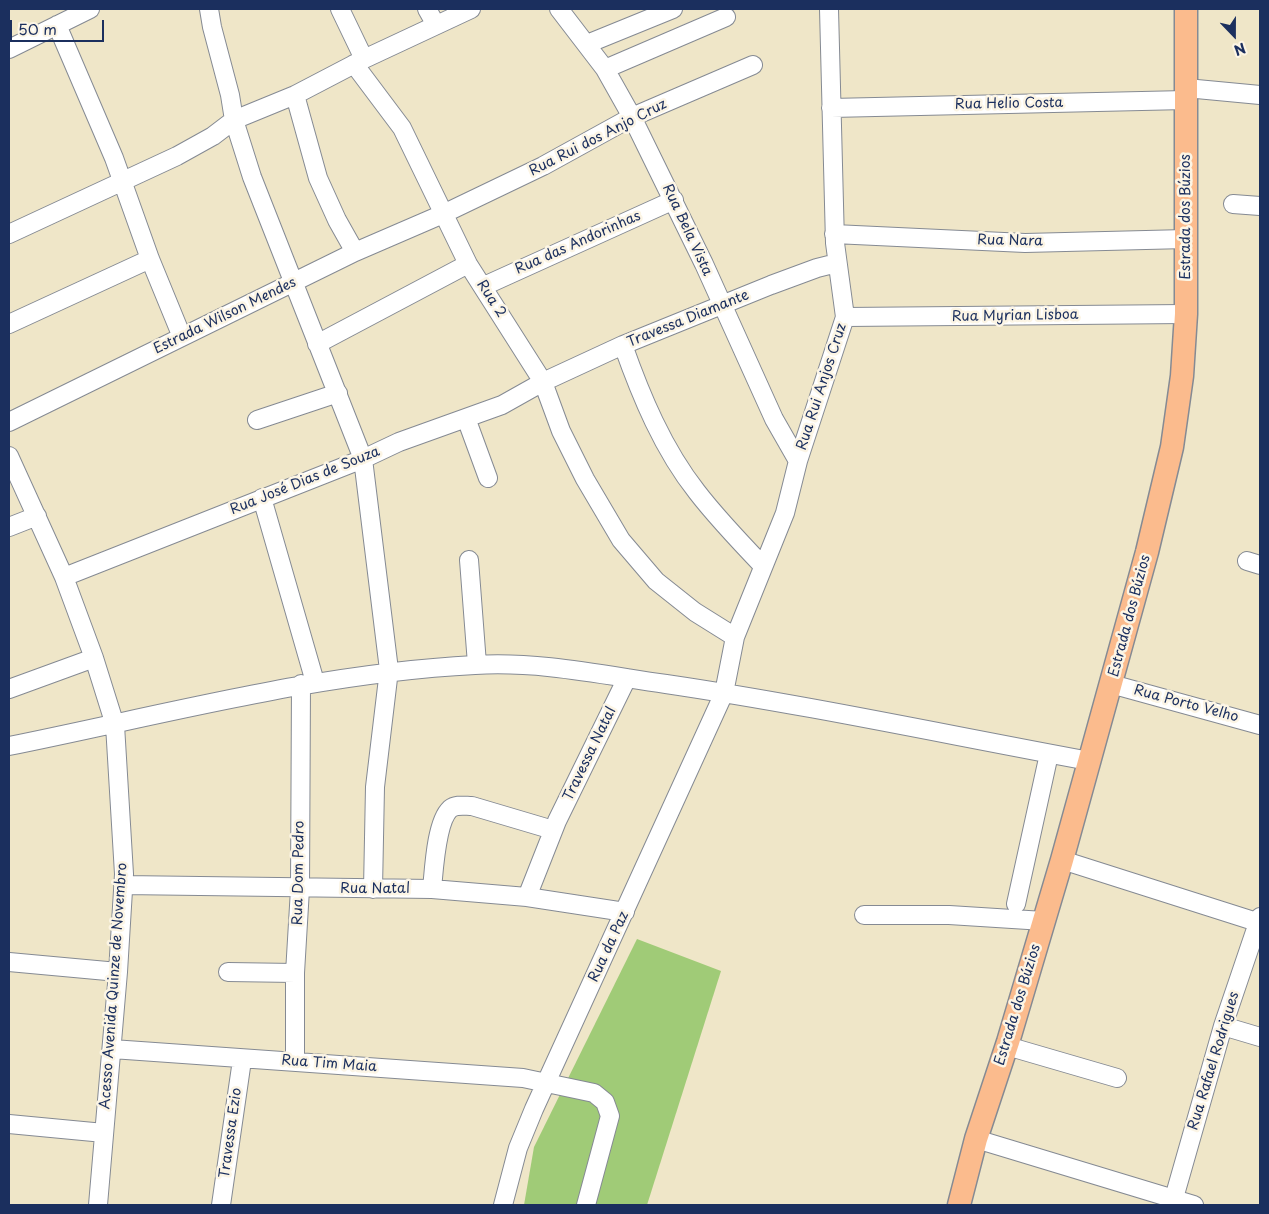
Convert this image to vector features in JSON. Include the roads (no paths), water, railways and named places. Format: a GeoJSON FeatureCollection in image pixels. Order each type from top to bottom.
{"type":"FeatureCollection","features":[{"type":"Feature","properties":{"kind":"main road","name":"Estrada dos Búzios"},"geometry":{"type":"LineString","coordinates":[[959,1205],[976,1140],[1007,1046],[1062,860],[1147,552],[1172,447],[1182,376],[1186,314],[1186,9]]}},
{"type":"Feature","properties":{"kind":"street"},"geometry":{"type":"LineString","coordinates":[[9,50],[90,9]]}},
{"type":"Feature","properties":{"kind":"street"},"geometry":{"type":"LineString","coordinates":[[209,9],[230,95],[234,120],[252,177],[292,283],[338,393],[363,459],[389,670],[375,787],[373,889]]}},
{"type":"Feature","properties":{"kind":"street"},"geometry":{"type":"LineString","coordinates":[[340,9],[359,62],[402,128],[444,214]]}},
{"type":"Feature","properties":{"kind":"street"},"geometry":{"type":"LineString","coordinates":[[427,9],[436,25]]}},
{"type":"Feature","properties":{"kind":"street"},"geometry":{"type":"LineString","coordinates":[[9,234],[122,183],[213,136],[234,120],[295,95],[470,9]]}},
{"type":"Feature","properties":{"kind":"street","name":"Rua Bela Vista"},"geometry":{"type":"LineString","coordinates":[[559,9],[605,69],[632,118],[674,200],[774,419],[798,461]]}},
{"type":"Feature","properties":{"kind":"street"},"geometry":{"type":"LineString","coordinates":[[587,44],[673,9]]}},
{"type":"Feature","properties":{"kind":"street","name":"Rua Rui Anjos Cruz"},"geometry":{"type":"LineString","coordinates":[[724,693],[736,637],[785,513],[798,461],[845,317],[834,234],[829,9]]}},
{"type":"Feature","properties":{"kind":"street"},"geometry":{"type":"LineString","coordinates":[[605,69],[726,17]]}},
{"type":"Feature","properties":{"kind":"street"},"geometry":{"type":"LineString","coordinates":[[57,25],[122,183],[150,259],[182,337]]}},
{"type":"Feature","properties":{"kind":"street","name":"Rua Rui dos Anjo Cruz"},"geometry":{"type":"LineString","coordinates":[[444,214],[543,166],[632,118],[753,65]]}},
{"type":"Feature","properties":{"kind":"street","name":"Rua Helio Costa"},"geometry":{"type":"LineString","coordinates":[[831,108],[1186,94],[1260,95]]}},
{"type":"Feature","properties":{"kind":"street"},"geometry":{"type":"LineString","coordinates":[[295,95],[318,178],[337,220],[355,252]]}},
{"type":"Feature","properties":{"kind":"street","name":"Rua das Andorinhas"},"geometry":{"type":"LineString","coordinates":[[484,286],[674,200]]}},
{"type":"Feature","properties":{"kind":"street"},"geometry":{"type":"LineString","coordinates":[[1233,204],[1260,206]]}},
{"type":"Feature","properties":{"kind":"street","name":"Estrada Wilson Mendes"},"geometry":{"type":"LineString","coordinates":[[9,422],[355,252],[444,214]]}},
{"type":"Feature","properties":{"kind":"street","name":"Rua 2"},"geometry":{"type":"LineString","coordinates":[[444,214],[468,264],[484,286],[543,382],[561,430],[585,479],[631,553],[656,580],[695,612],[736,637]]}},
{"type":"Feature","properties":{"kind":"street","name":"Rua Nara"},"geometry":{"type":"LineString","coordinates":[[834,234],[1024,243],[1186,239]]}},
{"type":"Feature","properties":{"kind":"street"},"geometry":{"type":"LineString","coordinates":[[9,324],[150,259]]}},
{"type":"Feature","properties":{"kind":"street","name":"Travessa Diamante"},"geometry":{"type":"LineString","coordinates":[[543,382],[623,346],[721,306],[817,268],[837,263]]}},
{"type":"Feature","properties":{"kind":"street"},"geometry":{"type":"LineString","coordinates":[[317,344],[468,264]]}},
{"type":"Feature","properties":{"kind":"street","name":"Rua Myrian Lisboa"},"geometry":{"type":"LineString","coordinates":[[845,317],[1186,314]]}},
{"type":"Feature","properties":{"kind":"street"},"geometry":{"type":"LineString","coordinates":[[623,346],[639,390],[674,458],[696,491],[763,566]]}},
{"type":"Feature","properties":{"kind":"street","name":"Rua José Dias de Souza"},"geometry":{"type":"LineString","coordinates":[[64,577],[363,459],[399,442],[502,405],[543,382]]}},
{"type":"Feature","properties":{"kind":"street"},"geometry":{"type":"LineString","coordinates":[[258,420],[338,393]]}},
{"type":"Feature","properties":{"kind":"street"},"geometry":{"type":"LineString","coordinates":[[466,418],[488,478]]}},
{"type":"Feature","properties":{"kind":"street","name":"Acesso Avenida Quinze de Novembro"},"geometry":{"type":"LineString","coordinates":[[9,456],[64,577],[94,658],[115,725],[123,885],[112,1049],[98,1205]]}},
{"type":"Feature","properties":{"kind":"street","name":"Rua Dom Pedro"},"geometry":{"type":"LineString","coordinates":[[262,498],[308,683],[296,972],[295,1061]]}},
{"type":"Feature","properties":{"kind":"street"},"geometry":{"type":"LineString","coordinates":[[9,527],[37,516]]}},
{"type":"Feature","properties":{"kind":"street"},"geometry":{"type":"LineString","coordinates":[[469,560],[477,664]]}},
{"type":"Feature","properties":{"kind":"street"},"geometry":{"type":"LineString","coordinates":[[9,689],[94,658]]}},
{"type":"Feature","properties":{"kind":"street"},"geometry":{"type":"LineString","coordinates":[[9,746],[308,683],[389,670],[477,664],[530,666],[724,693],[1089,761]]}},
{"type":"Feature","properties":{"kind":"street","name":"Travessa Natal"},"geometry":{"type":"LineString","coordinates":[[527,897],[553,830],[577,777],[627,678]]}},
{"type":"Feature","properties":{"kind":"street","name":"Rua Porto Velho"},"geometry":{"type":"LineString","coordinates":[[1111,684],[1260,725]]}},
{"type":"Feature","properties":{"kind":"street","name":"Rua da Paz"},"geometry":{"type":"LineString","coordinates":[[503,1205],[518,1148],[724,693]]}},
{"type":"Feature","properties":{"kind":"street"},"geometry":{"type":"LineString","coordinates":[[1016,904],[1049,754]]}},
{"type":"Feature","properties":{"kind":"street"},"geometry":{"type":"LineString","coordinates":[[432,889],[442,820],[451,808],[460,805],[472,806],[553,830]]}},
{"type":"Feature","properties":{"kind":"street"},"geometry":{"type":"LineString","coordinates":[[1062,860],[1260,921]]}},
{"type":"Feature","properties":{"kind":"street","name":"Rua Natal"},"geometry":{"type":"LineString","coordinates":[[123,885],[300,889],[432,889],[527,897],[625,912]]}},
{"type":"Feature","properties":{"kind":"street"},"geometry":{"type":"LineString","coordinates":[[864,915],[949,915],[1044,921]]}},
{"type":"Feature","properties":{"kind":"street","name":"Rua Rafael Rodrigues"},"geometry":{"type":"LineString","coordinates":[[1173,1202],[1223,1026],[1260,921]]}},
{"type":"Feature","properties":{"kind":"street"},"geometry":{"type":"LineString","coordinates":[[9,962],[118,972]]}},
{"type":"Feature","properties":{"kind":"street"},"geometry":{"type":"LineString","coordinates":[[228,972],[296,972]]}},
{"type":"Feature","properties":{"kind":"street"},"geometry":{"type":"LineString","coordinates":[[1223,1026],[1260,1036]]}},
{"type":"Feature","properties":{"kind":"street"},"geometry":{"type":"LineString","coordinates":[[1007,1046],[1117,1078]]}},
{"type":"Feature","properties":{"kind":"street","name":"Rua Tim Maia"},"geometry":{"type":"LineString","coordinates":[[112,1049],[547,1081],[594,1093],[605,1102],[610,1116],[586,1205]]}},
{"type":"Feature","properties":{"kind":"street","name":"Travessa Ezio"},"geometry":{"type":"LineString","coordinates":[[221,1205],[242,1060]]}},
{"type":"Feature","properties":{"kind":"street"},"geometry":{"type":"LineString","coordinates":[[9,1124],[104,1133]]}},
{"type":"Feature","properties":{"kind":"street"},"geometry":{"type":"LineString","coordinates":[[976,1140],[1173,1202],[1194,1205]]}}]}
